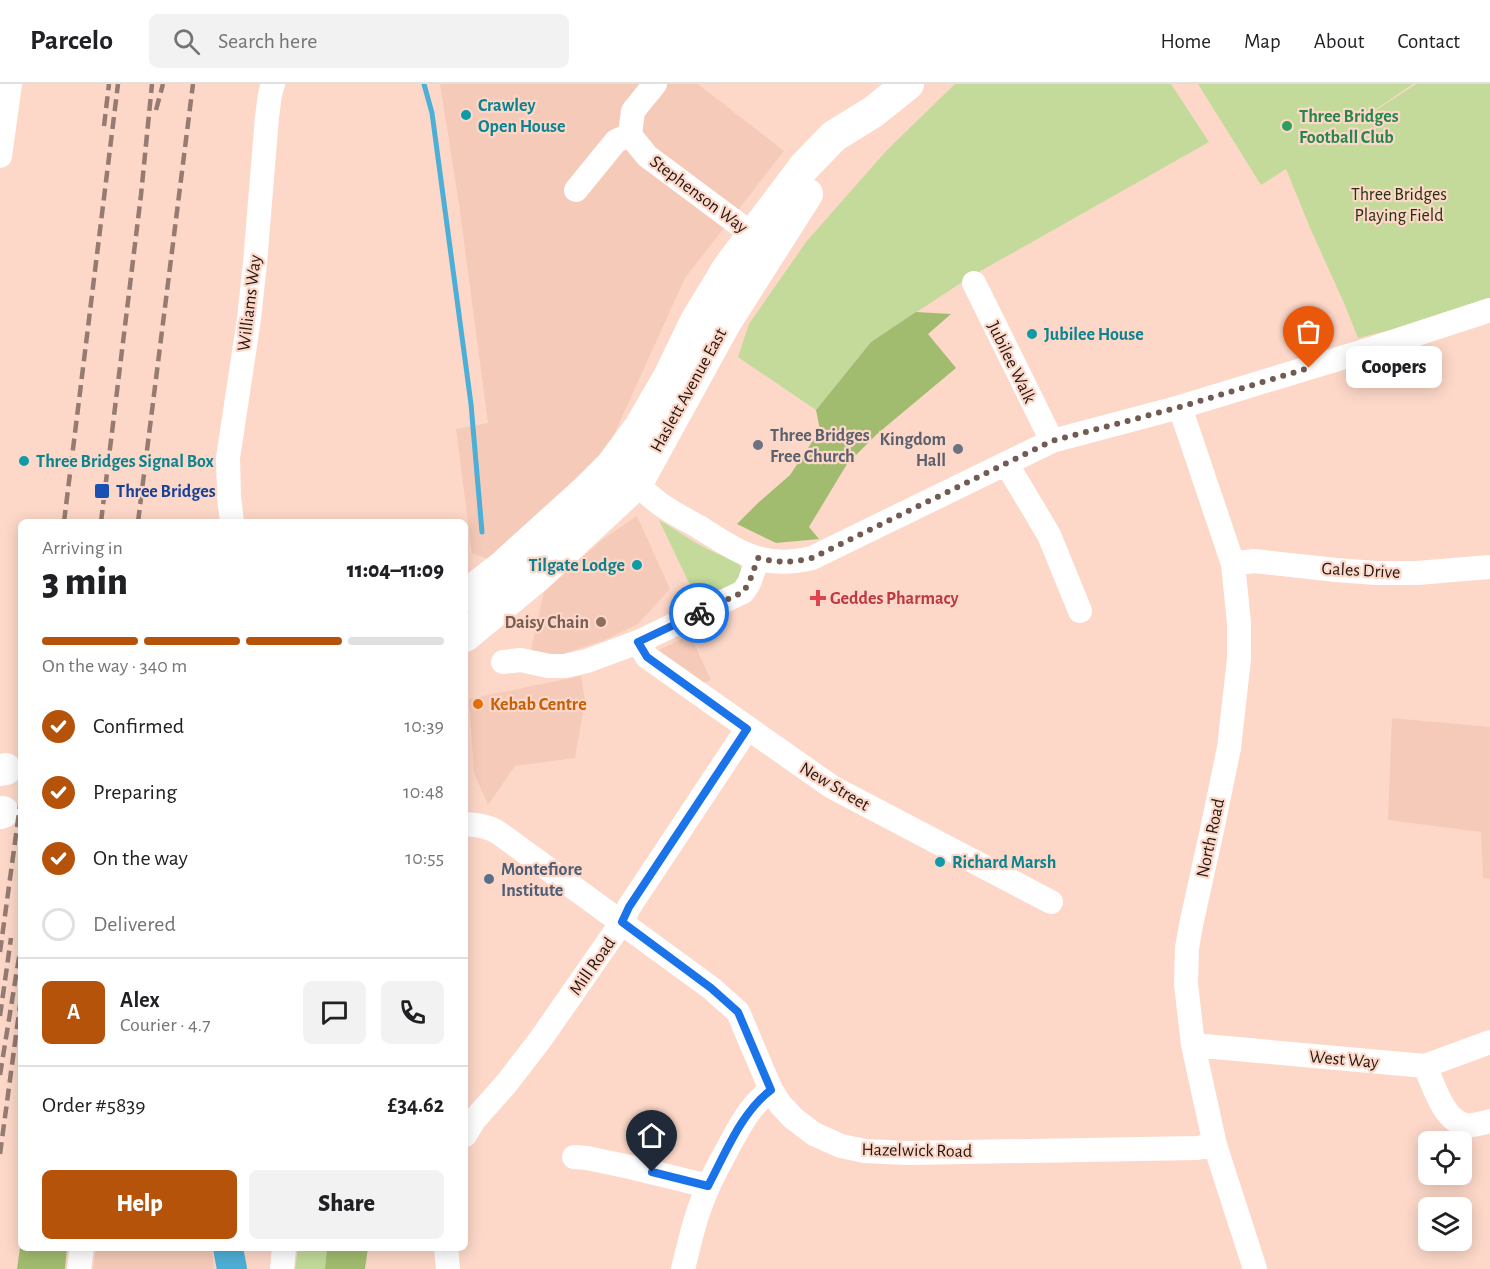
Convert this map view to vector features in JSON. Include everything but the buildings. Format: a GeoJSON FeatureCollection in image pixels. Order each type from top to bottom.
{"type":"FeatureCollection","features":[{"type":"Feature","properties":{"kind":"main road","name":"Haslett Avenue East"},"geometry":{"type":"LineString","coordinates":[[468,594],[501,568],[611,466],[640,427],[669,377],[696,321],[728,268],[762,242],[847,149],[873,112],[908,84]]}},
{"type":"Feature","properties":{"kind":"main road","name":"Haslett Avenue East"},"geometry":{"type":"LineString","coordinates":[[468,634],[535,578],[637,483],[725,323],[762,242]]}},
{"type":"Feature","properties":{"kind":"street"},"geometry":{"type":"LineString","coordinates":[[0,156],[10,84]]}},
{"type":"Feature","properties":{"kind":"street","name":"Williams Way"},"geometry":{"type":"LineString","coordinates":[[232,519],[228,458],[249,319],[267,117],[273,84]]}},
{"type":"Feature","properties":{"kind":"street"},"geometry":{"type":"LineString","coordinates":[[576,190],[616,141],[630,135],[633,111],[655,84]]}},
{"type":"Feature","properties":{"kind":"street","name":"Stephenson Way"},"geometry":{"type":"LineString","coordinates":[[630,135],[647,156],[762,242]]}},
{"type":"Feature","properties":{"kind":"street","name":"Jubilee Walk"},"geometry":{"type":"LineString","coordinates":[[974,283],[1052,441]]}},
{"type":"Feature","properties":{"kind":"street"},"geometry":{"type":"LineString","coordinates":[[611,466],[637,483],[656,501],[738,551],[777,562],[800,561],[812,558],[1052,441],[1180,407],[1490,310]]}},
{"type":"Feature","properties":{"kind":"street","name":"North Road"},"geometry":{"type":"LineString","coordinates":[[1180,407],[1233,564],[1239,622],[1239,659],[1229,747],[1186,948],[1186,984],[1193,1045],[1215,1145],[1255,1269]]}},
{"type":"Feature","properties":{"kind":"street"},"geometry":{"type":"LineString","coordinates":[[1006,463],[1049,535],[1080,611]]}},
{"type":"Feature","properties":{"kind":"street"},"geometry":{"type":"LineString","coordinates":[[503,662],[521,660],[548,666],[565,666],[587,662],[638,642],[743,592],[749,583],[758,558]]}},
{"type":"Feature","properties":{"kind":"street","name":"Gales Drive"},"geometry":{"type":"LineString","coordinates":[[1233,564],[1254,561],[1377,573],[1418,573],[1490,567]]}},
{"type":"Feature","properties":{"kind":"street","name":"New Street"},"geometry":{"type":"LineString","coordinates":[[638,642],[647,657],[832,787],[1051,902]]}},
{"type":"Feature","properties":{"kind":"street","name":"Mill Road"},"geometry":{"type":"LineString","coordinates":[[468,1130],[540,1040],[622,922],[629,907],[747,729]]}},
{"type":"Feature","properties":{"kind":"street","name":"Hazelwick Road"},"geometry":{"type":"LineString","coordinates":[[468,824],[490,828],[711,988],[738,1012],[771,1090],[780,1104],[814,1134],[841,1146],[865,1151],[920,1153],[1197,1148],[1215,1145]]}},
{"type":"Feature","properties":{"kind":"street","name":"West Way"},"geometry":{"type":"LineString","coordinates":[[1193,1045],[1425,1066],[1490,1042]]}},
{"type":"Feature","properties":{"kind":"street"},"geometry":{"type":"LineString","coordinates":[[1425,1066],[1445,1110],[1455,1120],[1466,1125],[1490,1121]]}},
{"type":"Feature","properties":{"kind":"street"},"geometry":{"type":"LineString","coordinates":[[683,1269],[694,1225],[708,1186],[752,1108],[771,1090]]}},
{"type":"Feature","properties":{"kind":"street"},"geometry":{"type":"LineString","coordinates":[[574,1157],[630,1167],[708,1186]]}},
{"type":"Feature","properties":{"kind":"street"},"geometry":{"type":"LineString","coordinates":[[79,1269],[82,1251]]}},
{"type":"Feature","properties":{"kind":"street"},"geometry":{"type":"LineString","coordinates":[[282,1269],[284,1251]]}},
{"type":"Feature","properties":{"kind":"street"},"geometry":{"type":"LineString","coordinates":[[446,1251],[448,1269]]}},
{"type":"Feature","properties":{"kind":"shaded area"},"geometry":{"type":"Polygon","coordinates":[[[440,84],[698,84],[784,151],[685,278],[607,450],[488,559],[472,553],[456,429],[488,423],[459,204],[440,84]]]}},
{"type":"Feature","properties":{"kind":"shaded area"},"geometry":{"type":"Polygon","coordinates":[[[637,516],[670,589],[638,624],[605,640],[560,655],[531,650],[544,592],[603,539],[637,516]]]}},
{"type":"Feature","properties":{"kind":"shaded area"},"geometry":{"type":"Polygon","coordinates":[[[690,635],[711,680],[701,684],[654,652],[690,635]]]}},
{"type":"Feature","properties":{"kind":"shaded area"},"geometry":{"type":"Polygon","coordinates":[[[581,676],[585,701],[575,758],[515,766],[488,805],[474,773],[469,699],[581,676]]]}},
{"type":"Feature","properties":{"kind":"shaded area"},"geometry":{"type":"Polygon","coordinates":[[[1392,718],[1490,727],[1490,879],[1483,878],[1481,832],[1388,820],[1392,718]]]}},
{"type":"Feature","properties":{"kind":"shaded area"},"geometry":{"type":"Polygon","coordinates":[[[96,1251],[212,1251],[214,1269],[93,1269],[96,1251]]]}},
{"type":"Feature","properties":{"kind":"green space"},"geometry":{"type":"Polygon","coordinates":[[[955,84],[1171,84],[1209,142],[970,277],[871,342],[816,410],[738,357],[749,324],[806,242],[887,150],[955,84]]]}},
{"type":"Feature","properties":{"kind":"green space","name":"Three Bridges Playing Field"},"geometry":{"type":"Polygon","coordinates":[[[1198,84],[1413,84],[1344,131],[1416,84],[1490,84],[1490,298],[1358,338],[1286,169],[1261,185],[1198,84]]]}},
{"type":"Feature","properties":{"kind":"green space"},"geometry":{"type":"Polygon","coordinates":[[[916,312],[951,314],[928,334],[956,368],[877,434],[847,464],[809,527],[819,539],[776,543],[737,524],[790,475],[820,430],[816,410],[871,342],[916,312]]]}},
{"type":"Feature","properties":{"kind":"green space"},"geometry":{"type":"Polygon","coordinates":[[[659,520],[703,546],[737,562],[741,571],[740,583],[706,597],[696,593],[659,520]]]}},
{"type":"Feature","properties":{"kind":"green space"},"geometry":{"type":"Polygon","coordinates":[[[20,1251],[67,1251],[65,1269],[17,1269],[20,1251]]]}},
{"type":"Feature","properties":{"kind":"green space"},"geometry":{"type":"Polygon","coordinates":[[[298,1251],[327,1251],[325,1269],[295,1269],[298,1251]]]}},
{"type":"Feature","properties":{"kind":"green space"},"geometry":{"type":"Polygon","coordinates":[[[327,1251],[368,1251],[365,1269],[325,1269],[327,1251]]]}},
{"type":"Feature","properties":{"kind":"waterway"},"geometry":{"type":"LineString","coordinates":[[424,84],[432,113],[471,404],[482,532]]}},
{"type":"Feature","properties":{"kind":"waterway"},"geometry":{"type":"LineString","coordinates":[[229,1251],[232,1269]]}},
{"type":"Feature","properties":{"kind":"railway"},"geometry":{"type":"LineString","coordinates":[[104,126],[109,84]]}},
{"type":"Feature","properties":{"kind":"railway"},"geometry":{"type":"LineString","coordinates":[[64,519],[118,84]]}},
{"type":"Feature","properties":{"kind":"railway"},"geometry":{"type":"LineString","coordinates":[[101,519],[141,195],[152,84]]}},
{"type":"Feature","properties":{"kind":"railway"},"geometry":{"type":"LineString","coordinates":[[156,110],[163,84]]}},
{"type":"Feature","properties":{"kind":"railway"},"geometry":{"type":"LineString","coordinates":[[138,519],[193,84]]}},
{"type":"Feature","properties":{"kind":"railway"},"geometry":{"type":"LineString","coordinates":[[0,952],[18,820]]}},
{"type":"Feature","properties":{"kind":"railway"},"geometry":{"type":"LineString","coordinates":[[0,1016],[11,938]]}},
{"type":"Feature","properties":{"kind":"railway"},"geometry":{"type":"LineString","coordinates":[[0,1075],[18,964]]}},
{"type":"Feature","properties":{"kind":"railway"},"geometry":{"type":"LineString","coordinates":[[0,1154],[18,1020]]}},
{"type":"Feature","properties":{"kind":"way so far"},"geometry":{"type":"LineString","coordinates":[[699,613],[743,592],[749,583],[758,558],[777,562],[812,558],[1052,441],[1180,407],[1309,368]]}},
{"type":"Feature","properties":{"kind":"place","name":"Crawley Open House"},"geometry":{"type":"Point","coordinates":[466,115]}},
{"type":"Feature","properties":{"kind":"place","name":"Three Bridges Football Club"},"geometry":{"type":"Point","coordinates":[1287,126]}},
{"type":"Feature","properties":{"kind":"place","name":"Jubilee House"},"geometry":{"type":"Point","coordinates":[1032,334]}},
{"type":"Feature","properties":{"kind":"place","name":"Coopers"},"geometry":{"type":"Point","coordinates":[1309,368]}},
{"type":"Feature","properties":{"kind":"place","name":"Three Bridges Free Church"},"geometry":{"type":"Point","coordinates":[758,445]}},
{"type":"Feature","properties":{"kind":"place","name":"Kingdom Hall"},"geometry":{"type":"Point","coordinates":[958,449]}},
{"type":"Feature","properties":{"kind":"place","name":"Three Bridges Signal Box"},"geometry":{"type":"Point","coordinates":[24,461]}},
{"type":"Feature","properties":{"kind":"place","name":"Three Bridges"},"geometry":{"type":"Point","coordinates":[102,491]}},
{"type":"Feature","properties":{"kind":"place","name":"Tilgate Lodge"},"geometry":{"type":"Point","coordinates":[637,565]}},
{"type":"Feature","properties":{"kind":"place","name":"Geddes Pharmacy"},"geometry":{"type":"Point","coordinates":[818,598]}},
{"type":"Feature","properties":{"kind":"place","name":"Daisy Chain"},"geometry":{"type":"Point","coordinates":[601,622]}},
{"type":"Feature","properties":{"kind":"place","name":"Kebab Centre"},"geometry":{"type":"Point","coordinates":[478,704]}},
{"type":"Feature","properties":{"kind":"place","name":"Richard Marsh"},"geometry":{"type":"Point","coordinates":[940,862]}},
{"type":"Feature","properties":{"kind":"place","name":"Montefiore Institute"},"geometry":{"type":"Point","coordinates":[489,879]}},
{"type":"Feature","properties":{"kind":"route"},"geometry":{"type":"LineString","coordinates":[[652,1172],[708,1186],[752,1108],[771,1090],[738,1012],[711,988],[622,922],[629,907],[747,729],[647,657],[638,642],[699,613]]}}]}
